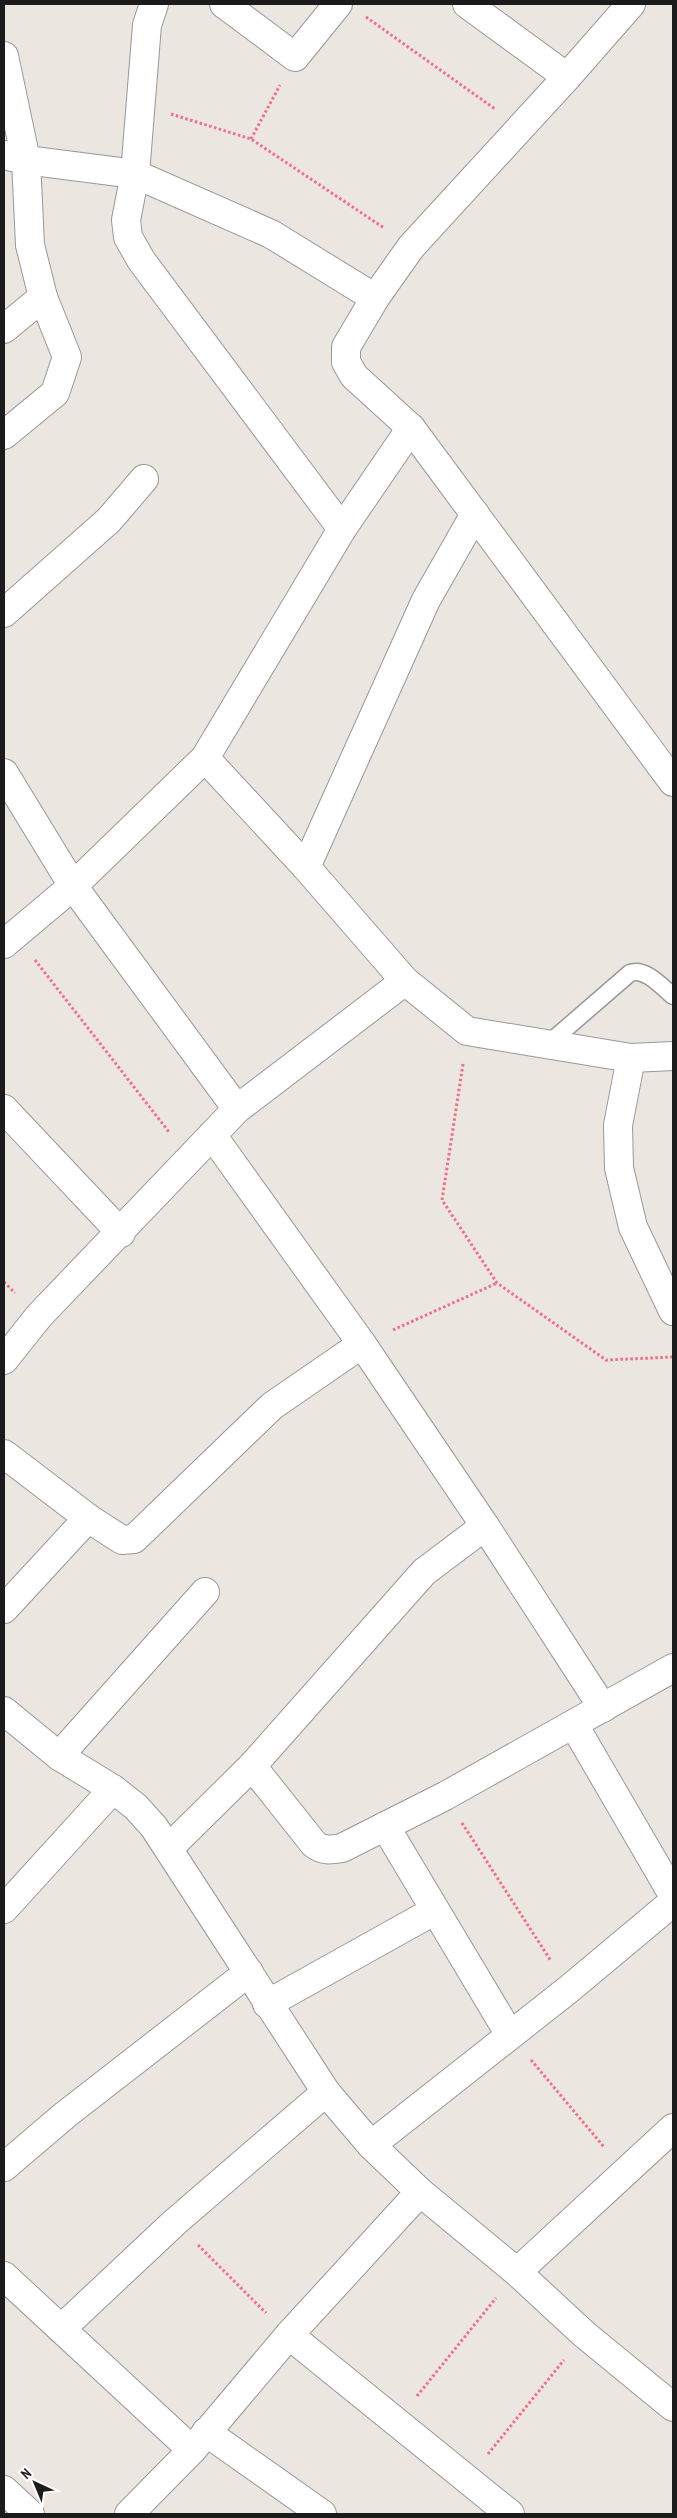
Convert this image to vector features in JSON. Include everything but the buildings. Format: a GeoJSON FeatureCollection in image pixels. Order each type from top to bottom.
{"type":"FeatureCollection","features":[{"type":"Feature","properties":{"kind":"street"},"geometry":{"type":"LineString","coordinates":[[154,4],[147,25],[134,174],[126,220],[128,237],[141,260],[342,529]]}},
{"type":"Feature","properties":{"kind":"street"},"geometry":{"type":"LineString","coordinates":[[224,4],[295,57],[338,4]]}},
{"type":"Feature","properties":{"kind":"street"},"geometry":{"type":"LineString","coordinates":[[467,4],[567,77]]}},
{"type":"Feature","properties":{"kind":"street"},"geometry":{"type":"LineString","coordinates":[[631,4],[567,77],[411,247],[375,298],[346,347],[346,362],[354,376],[411,428],[673,782]]}},
{"type":"Feature","properties":{"kind":"street"},"geometry":{"type":"LineString","coordinates":[[4,56],[15,158],[30,245],[42,297],[67,357],[55,393],[4,436]]}},
{"type":"Feature","properties":{"kind":"street"},"geometry":{"type":"LineString","coordinates":[[15,158],[134,174],[271,234],[375,298]]}},
{"type":"Feature","properties":{"kind":"street"},"geometry":{"type":"LineString","coordinates":[[4,329],[42,297]]}},
{"type":"Feature","properties":{"kind":"street"},"geometry":{"type":"LineString","coordinates":[[9,939],[73,886],[205,758],[342,529],[411,428]]}},
{"type":"Feature","properties":{"kind":"street"},"geometry":{"type":"LineString","coordinates":[[4,613],[108,520],[144,479]]}},
{"type":"Feature","properties":{"kind":"street"},"geometry":{"type":"LineString","coordinates":[[306,867],[426,600],[475,514]]}},
{"type":"Feature","properties":{"kind":"street"},"geometry":{"type":"LineString","coordinates":[[205,758],[306,867],[405,981],[468,1031],[631,1058],[673,1056]]}},
{"type":"Feature","properties":{"kind":"street"},"geometry":{"type":"LineString","coordinates":[[4,774],[73,886],[237,1109]]}},
{"type":"Feature","properties":{"kind":"street"},"geometry":{"type":"LineString","coordinates":[[4,1360],[39,1316],[121,1233],[237,1109],[405,981]]}},
{"type":"Feature","properties":{"kind":"street"},"geometry":{"type":"LineString","coordinates":[[631,1058],[618,1125],[619,1168],[633,1227],[673,1310]]}},
{"type":"Feature","properties":{"kind":"street"},"geometry":{"type":"LineString","coordinates":[[4,1109],[121,1233]]}},
{"type":"Feature","properties":{"kind":"street"},"geometry":{"type":"LineString","coordinates":[[212,1135],[362,1344],[485,1526],[603,1708]]}},
{"type":"Feature","properties":{"kind":"street"},"geometry":{"type":"LineString","coordinates":[[4,1454],[88,1518],[122,1540],[134,1539],[272,1406],[362,1344]]}},
{"type":"Feature","properties":{"kind":"street"},"geometry":{"type":"LineString","coordinates":[[4,1609],[88,1518]]}},
{"type":"Feature","properties":{"kind":"street"},"geometry":{"type":"LineString","coordinates":[[169,1848],[252,1766],[424,1572],[485,1526]]}},
{"type":"Feature","properties":{"kind":"street"},"geometry":{"type":"LineString","coordinates":[[59,1756],[205,1592]]}},
{"type":"Feature","properties":{"kind":"street"},"geometry":{"type":"LineString","coordinates":[[252,1766],[314,1844],[322,1850],[342,1848],[445,1796],[673,1668]]}},
{"type":"Feature","properties":{"kind":"street"},"geometry":{"type":"LineString","coordinates":[[4,1711],[59,1756],[114,1789],[136,1807],[169,1848],[326,2092],[372,2145],[420,2192],[517,2272],[584,2334],[673,2406]]}},
{"type":"Feature","properties":{"kind":"street"},"geometry":{"type":"LineString","coordinates":[[574,1725],[673,1896]]}},
{"type":"Feature","properties":{"kind":"street"},"geometry":{"type":"LineString","coordinates":[[4,1909],[114,1789]]}},
{"type":"Feature","properties":{"kind":"street"},"geometry":{"type":"LineString","coordinates":[[386,1826],[434,1911],[510,2035]]}},
{"type":"Feature","properties":{"kind":"street"},"geometry":{"type":"LineString","coordinates":[[372,2145],[569,1989],[673,1902]]}},
{"type":"Feature","properties":{"kind":"street"},"geometry":{"type":"LineString","coordinates":[[268,2004],[434,1911]]}},
{"type":"Feature","properties":{"kind":"street"},"geometry":{"type":"LineString","coordinates":[[4,2167],[65,2115],[249,1972]]}},
{"type":"Feature","properties":{"kind":"street"},"geometry":{"type":"LineString","coordinates":[[61,2329],[174,2222],[326,2092]]}},
{"type":"Feature","properties":{"kind":"street"},"geometry":{"type":"LineString","coordinates":[[517,2272],[673,2128]]}},
{"type":"Feature","properties":{"kind":"street"},"geometry":{"type":"LineString","coordinates":[[137,2512],[290,2335],[420,2192]]}},
{"type":"Feature","properties":{"kind":"street"},"geometry":{"type":"LineString","coordinates":[[4,2276],[61,2329],[199,2441],[322,2514]]}},
{"type":"Feature","properties":{"kind":"street"},"geometry":{"type":"LineString","coordinates":[[290,2335],[510,2514]]}},
{"type":"Feature","properties":{"kind":"street"},"geometry":{"type":"LineString","coordinates":[[4,2490],[30,2514]]}},
{"type":"Feature","properties":{"kind":"lane"},"geometry":{"type":"LineString","coordinates":[[548,1044],[630,973],[636,970],[643,972],[673,996]]}},
{"type":"Feature","properties":{"kind":"path"},"geometry":{"type":"LineString","coordinates":[[362,15],[520,127]]}},
{"type":"Feature","properties":{"kind":"path"},"geometry":{"type":"LineString","coordinates":[[251,139],[295,57]]}},
{"type":"Feature","properties":{"kind":"path"},"geometry":{"type":"LineString","coordinates":[[141,104],[251,139],[411,247]]}},
{"type":"Feature","properties":{"kind":"path"},"geometry":{"type":"LineString","coordinates":[[9,939],[190,1158]]}},
{"type":"Feature","properties":{"kind":"path"},"geometry":{"type":"LineString","coordinates":[[468,1031],[442,1200],[497,1283],[606,1360],[673,1357]]}},
{"type":"Feature","properties":{"kind":"path"},"geometry":{"type":"LineString","coordinates":[[362,1344],[497,1283]]}},
{"type":"Feature","properties":{"kind":"path"},"geometry":{"type":"LineString","coordinates":[[445,1796],[569,1989]]}},
{"type":"Feature","properties":{"kind":"path"},"geometry":{"type":"LineString","coordinates":[[510,2035],[626,2172]]}},
{"type":"Feature","properties":{"kind":"path"},"geometry":{"type":"LineString","coordinates":[[174,2222],[290,2335]]}},
{"type":"Feature","properties":{"kind":"path"},"geometry":{"type":"LineString","coordinates":[[397,2422],[517,2272]]}},
{"type":"Feature","properties":{"kind":"path"},"geometry":{"type":"LineString","coordinates":[[467,2480],[584,2334]]}}]}
